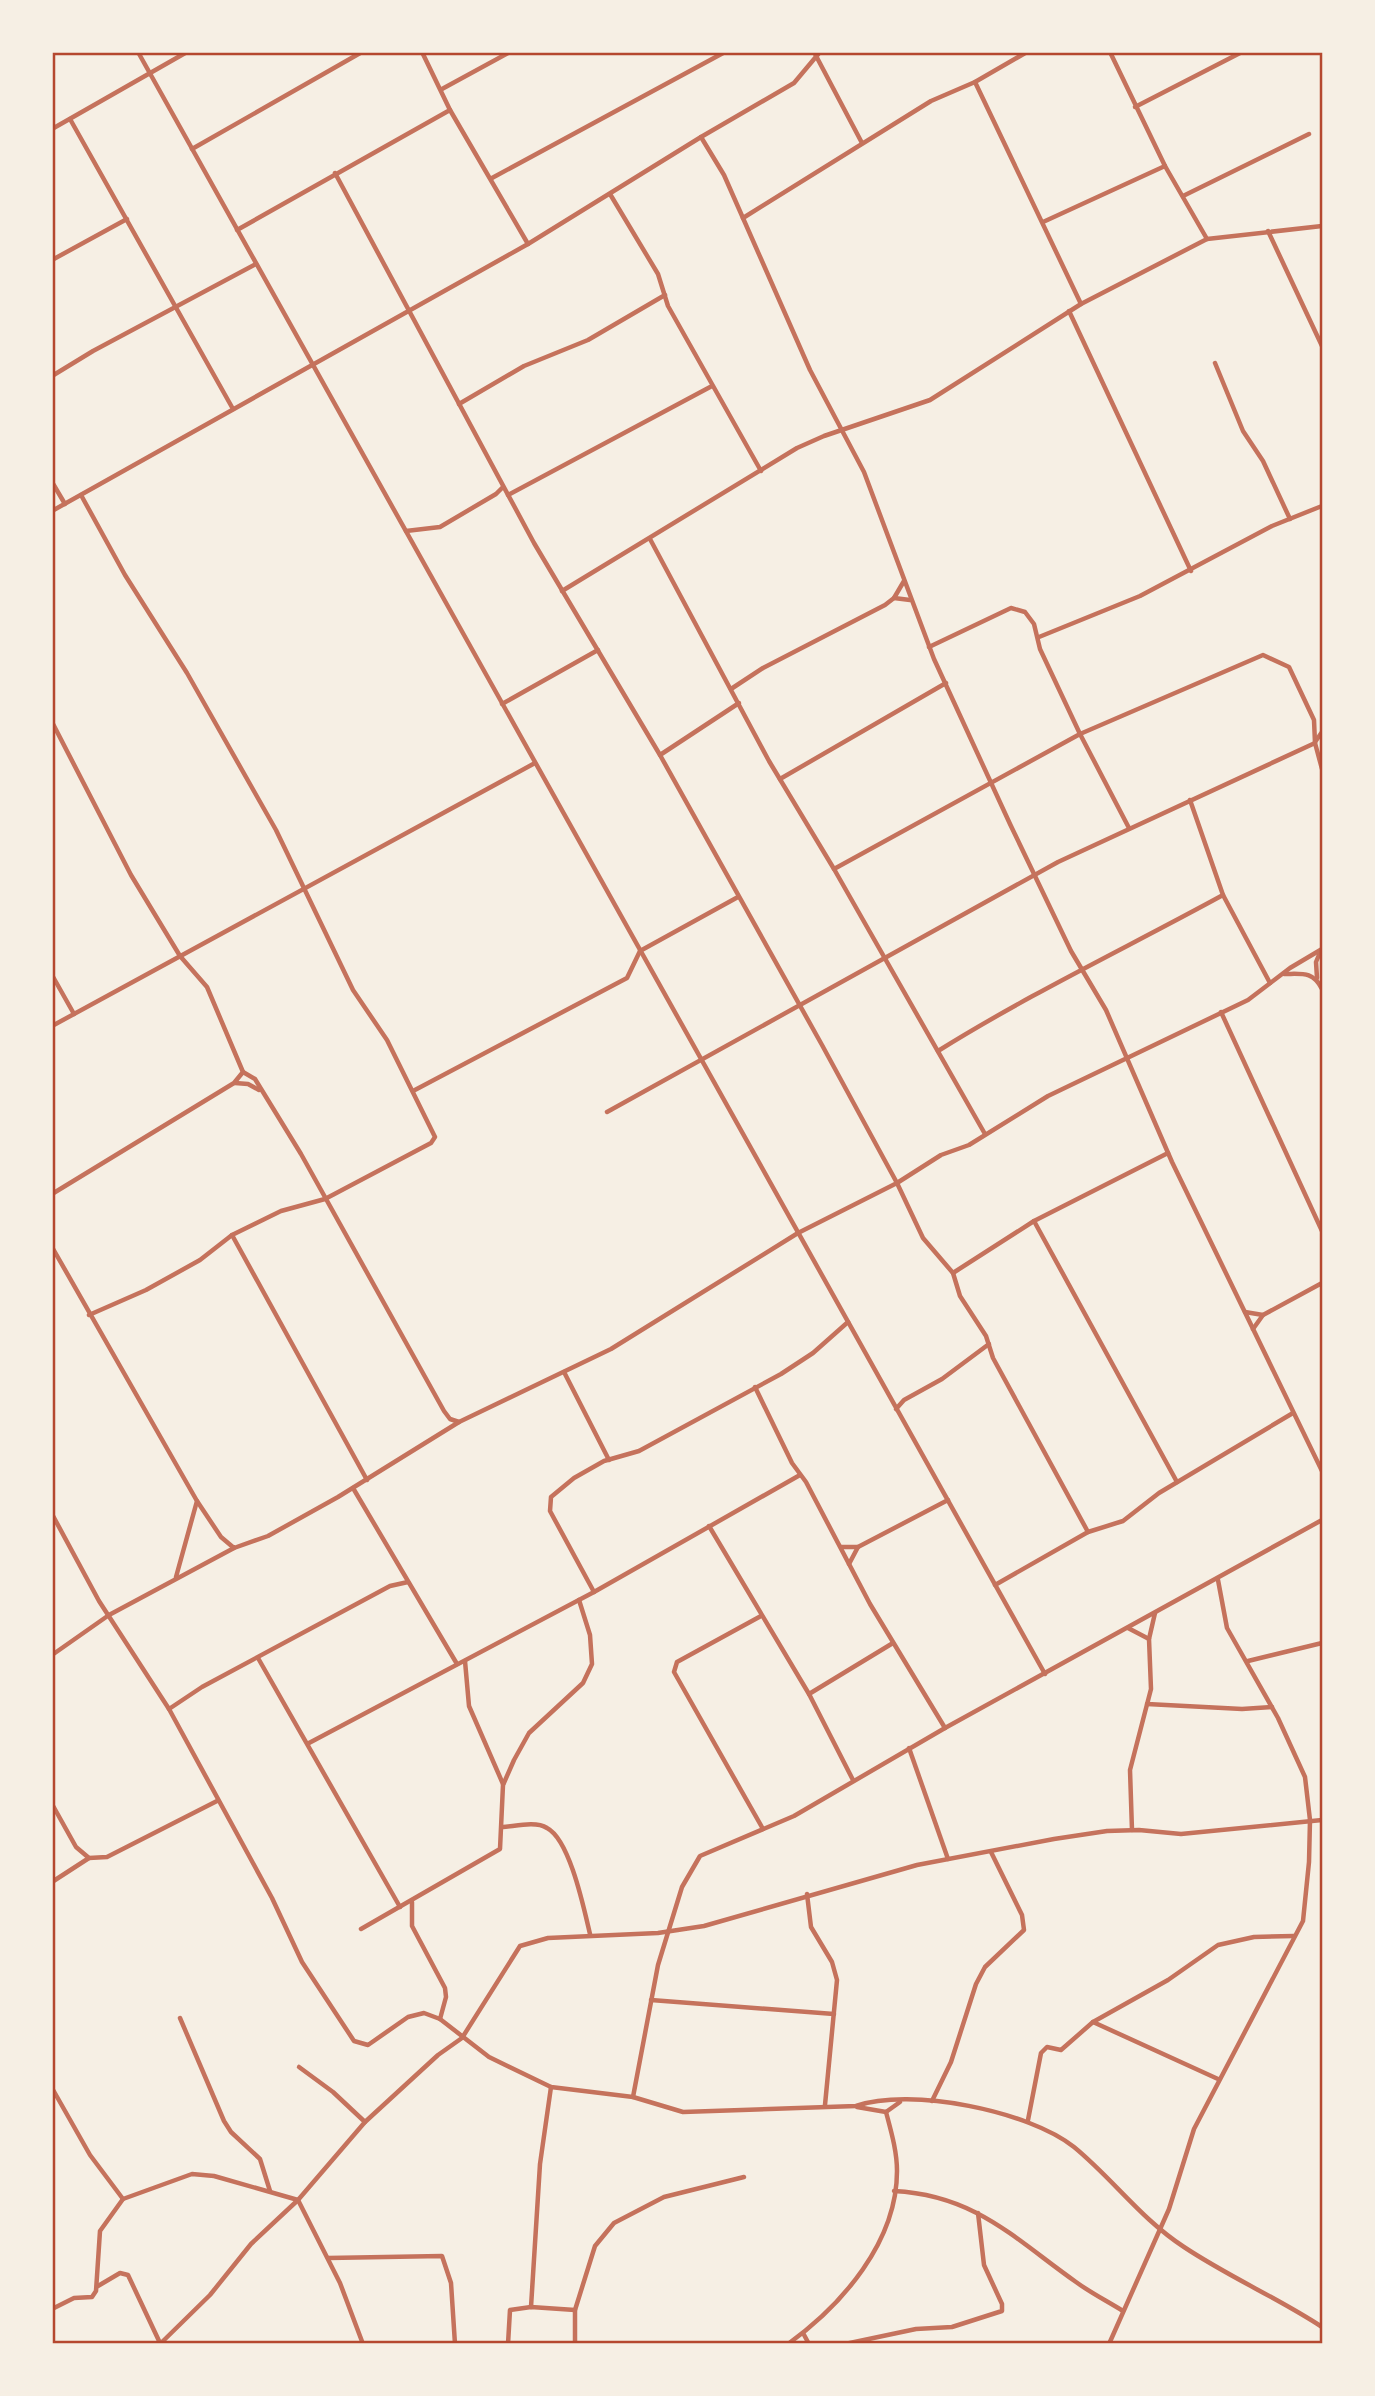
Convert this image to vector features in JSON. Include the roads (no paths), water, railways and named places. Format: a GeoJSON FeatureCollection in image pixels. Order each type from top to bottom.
{"type":"FeatureCollection","features":[{"type":"Feature","properties":{"kind":"street"},"geometry":{"type":"LineString","coordinates":[[138,52],[1045,1674]]}},
{"type":"Feature","properties":{"kind":"street"},"geometry":{"type":"LineString","coordinates":[[52,129],[187,52]]}},
{"type":"Feature","properties":{"kind":"street"},"geometry":{"type":"LineString","coordinates":[[192,149],[362,52]]}},
{"type":"Feature","properties":{"kind":"street"},"geometry":{"type":"LineString","coordinates":[[422,52],[450,110],[492,177],[528,244]]}},
{"type":"Feature","properties":{"kind":"street"},"geometry":{"type":"LineString","coordinates":[[442,89],[510,52]]}},
{"type":"Feature","properties":{"kind":"street"},"geometry":{"type":"LineString","coordinates":[[492,177],[725,52]]}},
{"type":"Feature","properties":{"kind":"street"},"geometry":{"type":"LineString","coordinates":[[743,218],[931,101],[975,82],[1027,52]]}},
{"type":"Feature","properties":{"kind":"street"},"geometry":{"type":"LineString","coordinates":[[1110,52],[1165,166],[1207,239]]}},
{"type":"Feature","properties":{"kind":"street"},"geometry":{"type":"LineString","coordinates":[[1135,107],[1242,52]]}},
{"type":"Feature","properties":{"kind":"street"},"geometry":{"type":"LineString","coordinates":[[817,53],[862,144]]}},
{"type":"Feature","properties":{"kind":"street"},"geometry":{"type":"LineString","coordinates":[[52,511],[528,244],[793,83],[807,71],[817,53]]}},
{"type":"Feature","properties":{"kind":"street"},"geometry":{"type":"LineString","coordinates":[[975,82],[1081,304]]}},
{"type":"Feature","properties":{"kind":"street"},"geometry":{"type":"LineString","coordinates":[[237,230],[450,110]]}},
{"type":"Feature","properties":{"kind":"street"},"geometry":{"type":"LineString","coordinates":[[70,119],[233,409]]}},
{"type":"Feature","properties":{"kind":"street"},"geometry":{"type":"LineString","coordinates":[[1183,196],[1309,134]]}},
{"type":"Feature","properties":{"kind":"street"},"geometry":{"type":"LineString","coordinates":[[701,137],[724,175],[810,370],[864,472],[929,647],[1036,876],[1106,1010],[1168,1153],[1322,1471]]}},
{"type":"Feature","properties":{"kind":"street"},"geometry":{"type":"LineString","coordinates":[[1044,222],[1165,166]]}},
{"type":"Feature","properties":{"kind":"street"},"geometry":{"type":"LineString","coordinates":[[335,173],[508,495],[660,755],[898,1183],[923,1238],[953,1273],[960,1296],[989,1344],[1088,1532]]}},
{"type":"Feature","properties":{"kind":"street"},"geometry":{"type":"LineString","coordinates":[[610,194],[658,274],[672,314],[761,471]]}},
{"type":"Feature","properties":{"kind":"street"},"geometry":{"type":"LineString","coordinates":[[52,260],[127,219]]}},
{"type":"Feature","properties":{"kind":"street"},"geometry":{"type":"LineString","coordinates":[[562,591],[797,448],[842,429],[930,400],[1081,304],[1207,239],[1322,226]]}},
{"type":"Feature","properties":{"kind":"street"},"geometry":{"type":"LineString","coordinates":[[1268,231],[1322,346]]}},
{"type":"Feature","properties":{"kind":"street"},"geometry":{"type":"LineString","coordinates":[[52,376],[93,351],[256,264]]}},
{"type":"Feature","properties":{"kind":"street"},"geometry":{"type":"LineString","coordinates":[[459,404],[524,366],[588,340],[665,295]]}},
{"type":"Feature","properties":{"kind":"street"},"geometry":{"type":"LineString","coordinates":[[1069,311],[1191,571]]}},
{"type":"Feature","properties":{"kind":"street"},"geometry":{"type":"LineString","coordinates":[[1215,363],[1243,431],[1263,461],[1290,519]]}},
{"type":"Feature","properties":{"kind":"street"},"geometry":{"type":"LineString","coordinates":[[508,495],[712,386]]}},
{"type":"Feature","properties":{"kind":"street"},"geometry":{"type":"LineString","coordinates":[[52,482],[65,504]]}},
{"type":"Feature","properties":{"kind":"street"},"geometry":{"type":"LineString","coordinates":[[405,531],[440,527],[496,495],[503,486]]}},
{"type":"Feature","properties":{"kind":"street"},"geometry":{"type":"LineString","coordinates":[[81,495],[125,575],[215,723],[305,888],[354,990],[387,1040],[434,1131],[431,1143],[325,1199],[281,1211],[232,1235],[200,1260],[157,1284],[89,1315]]}},
{"type":"Feature","properties":{"kind":"street"},"geometry":{"type":"LineString","coordinates":[[1039,637],[1140,596],[1290,519],[1322,506]]}},
{"type":"Feature","properties":{"kind":"street"},"geometry":{"type":"LineString","coordinates":[[650,539],[779,779],[834,869],[985,1134]]}},
{"type":"Feature","properties":{"kind":"street"},"geometry":{"type":"LineString","coordinates":[[732,689],[763,668],[894,598],[904,581]]}},
{"type":"Feature","properties":{"kind":"street"},"geometry":{"type":"LineString","coordinates":[[894,598],[911,600]]}},
{"type":"Feature","properties":{"kind":"street"},"geometry":{"type":"LineString","coordinates":[[929,647],[1011,608],[1018,608],[1029,616],[1080,734],[1129,828]]}},
{"type":"Feature","properties":{"kind":"street"},"geometry":{"type":"LineString","coordinates":[[502,704],[598,650]]}},
{"type":"Feature","properties":{"kind":"street"},"geometry":{"type":"LineString","coordinates":[[834,869],[991,780],[1080,734],[1263,655],[1289,667],[1314,720],[1315,743],[1322,769]]}},
{"type":"Feature","properties":{"kind":"street"},"geometry":{"type":"LineString","coordinates":[[779,779],[946,683]]}},
{"type":"Feature","properties":{"kind":"street"},"geometry":{"type":"LineString","coordinates":[[660,755],[739,702]]}},
{"type":"Feature","properties":{"kind":"street"},"geometry":{"type":"LineString","coordinates":[[52,722],[131,875],[180,956],[207,987],[243,1072],[255,1079],[444,1411],[450,1419],[459,1422]]}},
{"type":"Feature","properties":{"kind":"street"},"geometry":{"type":"LineString","coordinates":[[607,1112],[701,1061],[797,1004],[1036,876],[1129,828],[1315,743],[1322,732]]}},
{"type":"Feature","properties":{"kind":"street"},"geometry":{"type":"LineString","coordinates":[[52,1026],[535,763]]}},
{"type":"Feature","properties":{"kind":"street"},"geometry":{"type":"LineString","coordinates":[[1191,800],[1223,895],[1270,984]]}},
{"type":"Feature","properties":{"kind":"street"},"geometry":{"type":"LineString","coordinates":[[938,1051],[1009,1006],[1184,918],[1223,895]]}},
{"type":"Feature","properties":{"kind":"street"},"geometry":{"type":"LineString","coordinates":[[413,1091],[627,978],[640,951],[738,897]]}},
{"type":"Feature","properties":{"kind":"street"},"geometry":{"type":"LineString","coordinates":[[52,1655],[109,1615],[176,1577],[234,1548],[268,1536],[367,1480],[459,1422],[611,1349],[798,1233],[898,1183],[941,1155],[985,1134],[1048,1096],[1248,1000],[1322,949]]}},
{"type":"Feature","properties":{"kind":"street"},"geometry":{"type":"LineString","coordinates":[[1322,949],[1317,956],[1317,978],[1322,989]]}},
{"type":"Feature","properties":{"kind":"street"},"geometry":{"type":"LineString","coordinates":[[1283,974],[1305,974],[1317,978]]}},
{"type":"Feature","properties":{"kind":"street"},"geometry":{"type":"LineString","coordinates":[[52,975],[74,1014]]}},
{"type":"Feature","properties":{"kind":"street"},"geometry":{"type":"LineString","coordinates":[[1222,1012],[1322,1231]]}},
{"type":"Feature","properties":{"kind":"street"},"geometry":{"type":"LineString","coordinates":[[52,1194],[234,1083],[243,1072]]}},
{"type":"Feature","properties":{"kind":"street"},"geometry":{"type":"LineString","coordinates":[[234,1083],[248,1084],[261,1090]]}},
{"type":"Feature","properties":{"kind":"street"},"geometry":{"type":"LineString","coordinates":[[953,1273],[1034,1222],[1168,1153]]}},
{"type":"Feature","properties":{"kind":"street"},"geometry":{"type":"LineString","coordinates":[[1034,1222],[1177,1482]]}},
{"type":"Feature","properties":{"kind":"street"},"geometry":{"type":"LineString","coordinates":[[232,1235],[367,1480]]}},
{"type":"Feature","properties":{"kind":"street"},"geometry":{"type":"LineString","coordinates":[[52,1247],[197,1502],[221,1537],[234,1548]]}},
{"type":"Feature","properties":{"kind":"street"},"geometry":{"type":"LineString","coordinates":[[1253,1329],[1264,1315],[1322,1283]]}},
{"type":"Feature","properties":{"kind":"street"},"geometry":{"type":"LineString","coordinates":[[1245,1312],[1264,1315]]}},
{"type":"Feature","properties":{"kind":"street"},"geometry":{"type":"LineString","coordinates":[[594,1592],[570,1552],[549,1503],[573,1478],[609,1460],[639,1451],[801,1362],[848,1322]]}},
{"type":"Feature","properties":{"kind":"street"},"geometry":{"type":"LineString","coordinates":[[897,1409],[904,1400],[942,1379],[989,1344]]}},
{"type":"Feature","properties":{"kind":"street"},"geometry":{"type":"LineString","coordinates":[[564,1372],[609,1460]]}},
{"type":"Feature","properties":{"kind":"street"},"geometry":{"type":"LineString","coordinates":[[755,1387],[800,1475],[893,1643],[945,1728]]}},
{"type":"Feature","properties":{"kind":"street"},"geometry":{"type":"LineString","coordinates":[[890,1397],[904,1400]]}},
{"type":"Feature","properties":{"kind":"street"},"geometry":{"type":"LineString","coordinates":[[995,1585],[1088,1532],[1123,1521],[1177,1482],[1293,1413]]}},
{"type":"Feature","properties":{"kind":"street"},"geometry":{"type":"LineString","coordinates":[[309,1743],[594,1592],[800,1475]]}},
{"type":"Feature","properties":{"kind":"street"},"geometry":{"type":"LineString","coordinates":[[352,1488],[457,1664]]}},
{"type":"Feature","properties":{"kind":"street"},"geometry":{"type":"LineString","coordinates":[[841,1547],[858,1547],[948,1500]]}},
{"type":"Feature","properties":{"kind":"street"},"geometry":{"type":"LineString","coordinates":[[176,1577],[197,1502]]}},
{"type":"Feature","properties":{"kind":"street"},"geometry":{"type":"LineString","coordinates":[[52,1514],[109,1615],[169,1709],[272,1898],[302,1962],[354,2041],[368,2045],[416,2012],[440,2019],[462,2038],[509,2068],[551,2087],[632,2097],[683,2112],[825,2105],[856,2106],[886,2112],[900,2102]]}},
{"type":"Feature","properties":{"kind":"street"},"geometry":{"type":"LineString","coordinates":[[632,2097],[651,2000],[668,1932],[682,1887],[700,1856],[794,1815],[909,1748],[1127,1627],[1218,1580],[1322,1520]]}},
{"type":"Feature","properties":{"kind":"street"},"geometry":{"type":"LineString","coordinates":[[709,1527],[809,1694],[853,1780]]}},
{"type":"Feature","properties":{"kind":"street"},"geometry":{"type":"LineString","coordinates":[[849,1564],[858,1547]]}},
{"type":"Feature","properties":{"kind":"street"},"geometry":{"type":"LineString","coordinates":[[1109,2343],[1159,2229],[1194,2129],[1303,1921],[1310,1820],[1305,1777],[1248,1661],[1227,1628],[1218,1580]]}},
{"type":"Feature","properties":{"kind":"street"},"geometry":{"type":"LineString","coordinates":[[169,1709],[202,1686],[390,1586],[408,1582]]}},
{"type":"Feature","properties":{"kind":"street"},"geometry":{"type":"LineString","coordinates":[[503,1785],[529,1733],[583,1684],[589,1673],[593,1656],[579,1600]]}},
{"type":"Feature","properties":{"kind":"street"},"geometry":{"type":"LineString","coordinates":[[1132,1830],[1130,1770],[1147,1704],[1152,1665],[1149,1639],[1156,1612]]}},
{"type":"Feature","properties":{"kind":"street"},"geometry":{"type":"LineString","coordinates":[[761,1616],[677,1662],[674,1672],[763,1829]]}},
{"type":"Feature","properties":{"kind":"street"},"geometry":{"type":"LineString","coordinates":[[1127,1627],[1149,1639]]}},
{"type":"Feature","properties":{"kind":"street"},"geometry":{"type":"LineString","coordinates":[[809,1694],[893,1643]]}},
{"type":"Feature","properties":{"kind":"street"},"geometry":{"type":"LineString","coordinates":[[1248,1661],[1322,1643]]}},
{"type":"Feature","properties":{"kind":"street"},"geometry":{"type":"LineString","coordinates":[[258,1658],[309,1743],[400,1907]]}},
{"type":"Feature","properties":{"kind":"street"},"geometry":{"type":"LineString","coordinates":[[361,1929],[493,1856],[503,1843],[503,1785],[469,1706],[465,1660]]}},
{"type":"Feature","properties":{"kind":"street"},"geometry":{"type":"LineString","coordinates":[[1147,1704],[1192,1708],[1272,1707]]}},
{"type":"Feature","properties":{"kind":"street"},"geometry":{"type":"LineString","coordinates":[[909,1748],[948,1859]]}},
{"type":"Feature","properties":{"kind":"street"},"geometry":{"type":"LineString","coordinates":[[52,1882],[89,1858],[107,1857],[217,1801]]}},
{"type":"Feature","properties":{"kind":"street"},"geometry":{"type":"LineString","coordinates":[[52,1804],[76,1847],[89,1858]]}},
{"type":"Feature","properties":{"kind":"street"},"geometry":{"type":"LineString","coordinates":[[98,2286],[120,2273],[128,2275],[160,2343],[209,2295],[251,2244],[298,2200],[365,2122],[438,2055],[462,2038],[520,1946],[548,1938],[668,1932],[704,1926],[807,1894],[948,1859],[1054,1839],[1132,1830],[1181,1834],[1322,1820]]}},
{"type":"Feature","properties":{"kind":"street"},"geometry":{"type":"LineString","coordinates":[[503,1827],[541,1825],[550,1829],[558,1839],[579,1886],[590,1934]]}},
{"type":"Feature","properties":{"kind":"street"},"geometry":{"type":"LineString","coordinates":[[932,2101],[951,2062],[976,1984],[985,1967],[1024,1930],[1022,1915],[991,1852]]}},
{"type":"Feature","properties":{"kind":"street"},"geometry":{"type":"LineString","coordinates":[[807,1894],[811,1927],[836,1971],[825,2105]]}},
{"type":"Feature","properties":{"kind":"street"},"geometry":{"type":"LineString","coordinates":[[412,1901],[412,1926],[445,1988],[446,1997],[440,2019]]}},
{"type":"Feature","properties":{"kind":"street"},"geometry":{"type":"LineString","coordinates":[[1028,2120],[1041,2053],[1047,2047],[1061,2050],[1093,2022],[1168,1980],[1218,1945],[1254,1937],[1294,1936]]}},
{"type":"Feature","properties":{"kind":"street"},"geometry":{"type":"LineString","coordinates":[[651,2000],[834,2014]]}},
{"type":"Feature","properties":{"kind":"street"},"geometry":{"type":"LineString","coordinates":[[180,2018],[224,2121],[231,2132],[260,2159],[270,2192]]}},
{"type":"Feature","properties":{"kind":"street"},"geometry":{"type":"LineString","coordinates":[[1093,2022],[1218,2079]]}},
{"type":"Feature","properties":{"kind":"street"},"geometry":{"type":"LineString","coordinates":[[299,2067],[333,2092],[365,2122]]}},
{"type":"Feature","properties":{"kind":"street"},"geometry":{"type":"LineString","coordinates":[[531,2307],[540,2164],[551,2087]]}},
{"type":"Feature","properties":{"kind":"street"},"geometry":{"type":"LineString","coordinates":[[52,2088],[90,2155],[123,2199]]}},
{"type":"Feature","properties":{"kind":"street"},"geometry":{"type":"LineString","coordinates":[[856,2106],[878,2100],[932,2101],[1028,2120],[1074,2147],[1159,2229],[1185,2248],[1322,2327]]}},
{"type":"Feature","properties":{"kind":"street"},"geometry":{"type":"LineString","coordinates":[[788,2343],[803,2333],[866,2266],[880,2238],[897,2172],[895,2145],[886,2112]]}},
{"type":"Feature","properties":{"kind":"street"},"geometry":{"type":"LineString","coordinates":[[52,2309],[74,2298],[92,2297],[98,2286],[100,2231],[123,2199],[192,2174],[214,2176],[298,2200],[328,2258],[363,2343]]}},
{"type":"Feature","properties":{"kind":"street"},"geometry":{"type":"LineString","coordinates":[[575,2343],[575,2310],[595,2246],[614,2223],[625,2214],[664,2197],[744,2177]]}},
{"type":"Feature","properties":{"kind":"street"},"geometry":{"type":"LineString","coordinates":[[894,2192],[929,2196],[978,2213],[1006,2228],[1077,2283],[1123,2311]]}},
{"type":"Feature","properties":{"kind":"street"},"geometry":{"type":"LineString","coordinates":[[845,2343],[916,2329],[952,2326],[1002,2311],[1002,2304],[984,2265],[978,2213]]}},
{"type":"Feature","properties":{"kind":"street"},"geometry":{"type":"LineString","coordinates":[[328,2258],[442,2256],[451,2283],[455,2343]]}},
{"type":"Feature","properties":{"kind":"street"},"geometry":{"type":"LineString","coordinates":[[508,2343],[510,2310],[531,2307],[575,2310]]}},
{"type":"Feature","properties":{"kind":"street"},"geometry":{"type":"LineString","coordinates":[[803,2333],[809,2343]]}}]}
